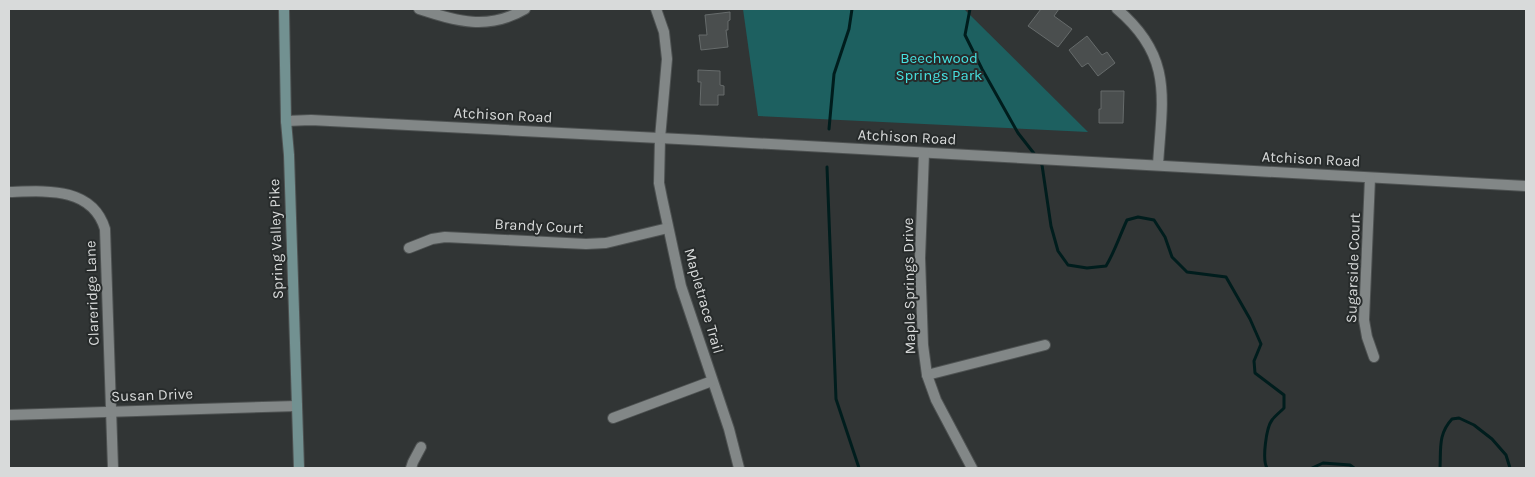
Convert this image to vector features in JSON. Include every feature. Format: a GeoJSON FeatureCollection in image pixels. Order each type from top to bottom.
{"type":"FeatureCollection","features":[{"type":"Feature","properties":{"kind":"street","name":"Spring Valley Pike"},"geometry":{"type":"LineString","coordinates":[[284,9],[286,120],[299,468]]}},
{"type":"Feature","properties":{"kind":"street"},"geometry":{"type":"LineString","coordinates":[[419,9],[467,22],[492,21],[516,14],[525,9]]}},
{"type":"Feature","properties":{"kind":"street","name":"Mapletrace Trail"},"geometry":{"type":"LineString","coordinates":[[656,9],[664,32],[667,59],[660,138],[659,183],[681,286],[729,429],[739,468]]}},
{"type":"Feature","properties":{"kind":"street"},"geometry":{"type":"LineString","coordinates":[[1117,9],[1140,31],[1158,65],[1162,94],[1158,166]]}},
{"type":"Feature","properties":{"kind":"street","name":"Atchison Road"},"geometry":{"type":"LineString","coordinates":[[286,120],[660,138],[1526,186]]}},
{"type":"Feature","properties":{"kind":"street","name":"Maple Springs Drive"},"geometry":{"type":"LineString","coordinates":[[924,153],[920,268],[923,345],[928,375],[936,400],[972,468]]}},
{"type":"Feature","properties":{"kind":"street","name":"Sugarside Court"},"geometry":{"type":"LineString","coordinates":[[1370,178],[1364,320],[1367,337],[1374,357]]}},
{"type":"Feature","properties":{"kind":"street","name":"Clareridge Lane"},"geometry":{"type":"LineString","coordinates":[[9,192],[46,191],[75,197],[89,204],[96,210],[102,220],[105,229],[113,468]]}},
{"type":"Feature","properties":{"kind":"street","name":"Brandy Court"},"geometry":{"type":"LineString","coordinates":[[409,248],[432,239],[445,237],[586,244],[606,243],[668,228]]}},
{"type":"Feature","properties":{"kind":"street"},"geometry":{"type":"LineString","coordinates":[[928,375],[1045,345]]}},
{"type":"Feature","properties":{"kind":"street"},"geometry":{"type":"LineString","coordinates":[[613,418],[712,381]]}},
{"type":"Feature","properties":{"kind":"street","name":"Susan Drive"},"geometry":{"type":"LineString","coordinates":[[9,415],[243,406],[297,406]]}},
{"type":"Feature","properties":{"kind":"street"},"geometry":{"type":"LineString","coordinates":[[411,468],[421,447]]}},
{"type":"Feature","properties":{"kind":"green space","name":"Beechwood Springs Park"},"geometry":{"type":"Polygon","coordinates":[[[743,9],[964,9],[1088,132],[758,116],[743,9]]]}},
{"type":"Feature","properties":{"kind":"building"},"geometry":{"type":"Polygon","coordinates":[[[1041,9],[1059,9],[1054,16],[1072,29],[1058,47],[1028,26],[1041,9]]]}},
{"type":"Feature","properties":{"kind":"building"},"geometry":{"type":"Polygon","coordinates":[[[730,12],[728,30],[726,30],[728,47],[701,50],[699,35],[707,35],[705,15],[730,12]]]}},
{"type":"Feature","properties":{"kind":"building"},"geometry":{"type":"Polygon","coordinates":[[[1087,36],[1102,55],[1107,52],[1115,63],[1098,76],[1088,63],[1082,67],[1069,50],[1087,36]]]}},
{"type":"Feature","properties":{"kind":"building"},"geometry":{"type":"Polygon","coordinates":[[[698,70],[720,71],[720,85],[724,86],[724,95],[718,95],[718,105],[700,105],[701,82],[698,82],[698,70]]]}},
{"type":"Feature","properties":{"kind":"building"},"geometry":{"type":"Polygon","coordinates":[[[1101,91],[1124,91],[1123,123],[1099,123],[1101,91]]]}},
{"type":"Feature","properties":{"kind":"waterway"},"geometry":{"type":"LineString","coordinates":[[829,129],[834,74],[849,29],[852,9]]}},
{"type":"Feature","properties":{"kind":"waterway"},"geometry":{"type":"LineString","coordinates":[[970,9],[965,35],[1018,133],[1036,156]]}},
{"type":"Feature","properties":{"kind":"waterway"},"geometry":{"type":"LineString","coordinates":[[1039,161],[1042,165],[1051,226],[1058,251],[1068,265],[1087,268],[1106,266],[1127,220],[1138,217],[1154,220],[1165,237],[1172,257],[1187,272],[1226,277],[1250,319],[1261,344],[1254,361],[1255,373],[1284,395],[1284,408],[1272,420],[1266,437],[1267,468]]}},
{"type":"Feature","properties":{"kind":"waterway"},"geometry":{"type":"LineString","coordinates":[[827,167],[836,399],[859,468]]}},
{"type":"Feature","properties":{"kind":"waterway"},"geometry":{"type":"LineString","coordinates":[[1440,468],[1441,442],[1444,430],[1452,419],[1459,418],[1474,425],[1492,439],[1506,455],[1510,468]]}},
{"type":"Feature","properties":{"kind":"waterway"},"geometry":{"type":"LineString","coordinates":[[1312,468],[1323,463],[1350,465],[1354,468]]}}]}
